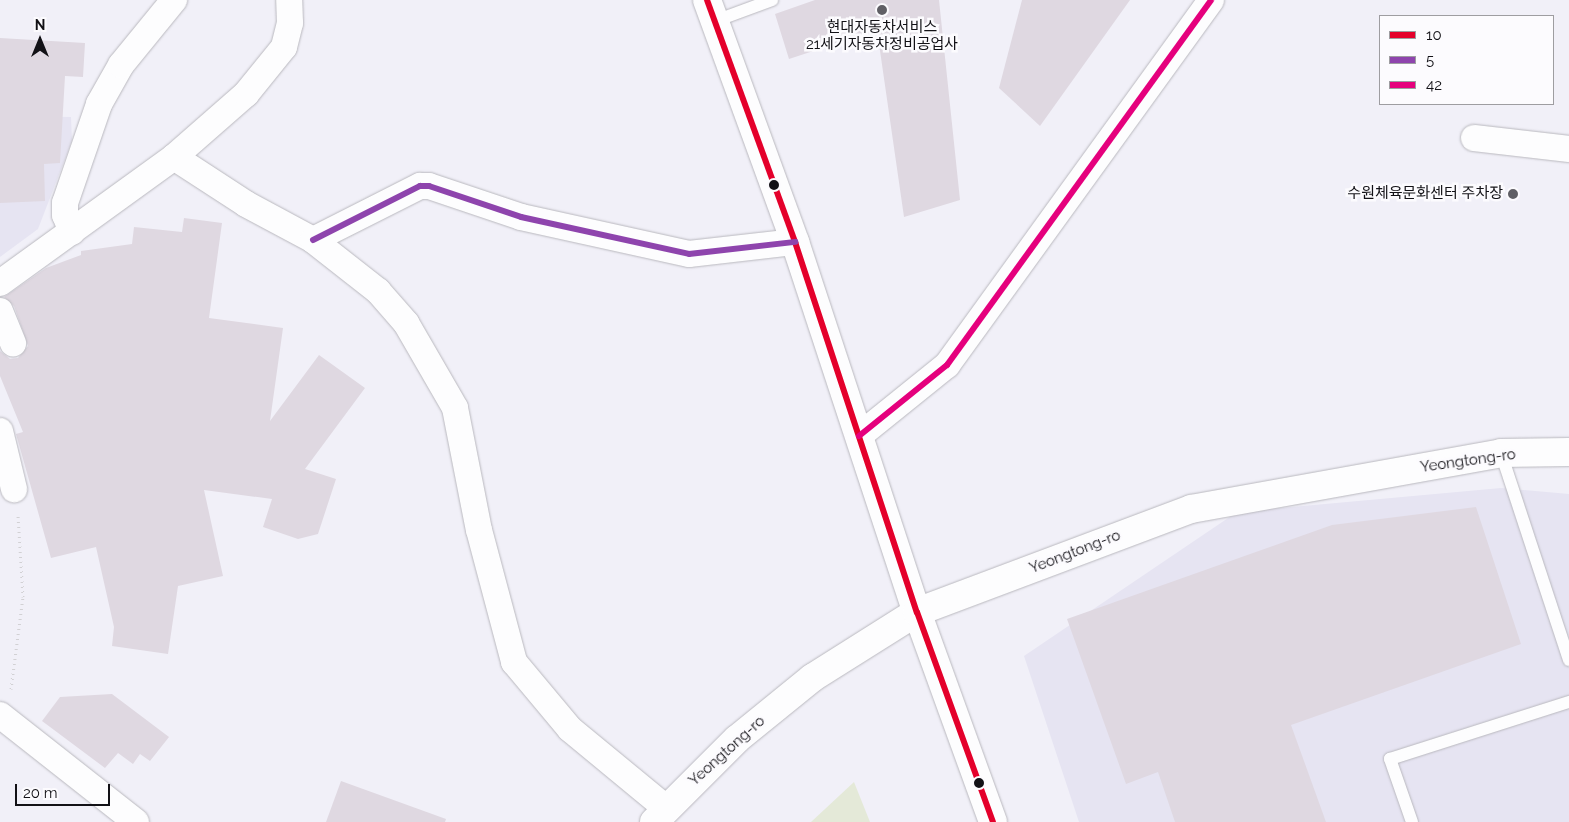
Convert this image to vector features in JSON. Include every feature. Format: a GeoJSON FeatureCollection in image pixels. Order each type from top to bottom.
{"type":"FeatureCollection","features":[{"type":"Feature","properties":{"kind":"street"},"geometry":{"type":"LineString","coordinates":[[72,232],[64,215],[65,203],[99,104],[121,65],[158,15],[174,0]]}},
{"type":"Feature","properties":{"kind":"street"},"geometry":{"type":"LineString","coordinates":[[0,283],[174,158],[268,70],[284,47],[290,23],[289,0]]}},
{"type":"Feature","properties":{"kind":"street"},"geometry":{"type":"LineString","coordinates":[[859,436],[947,365],[1211,0]]}},
{"type":"Feature","properties":{"kind":"street"},"geometry":{"type":"LineString","coordinates":[[711,10],[795,242],[917,612],[994,822]]}},
{"type":"Feature","properties":{"kind":"street"},"geometry":{"type":"LineString","coordinates":[[1474,138],[1569,149]]}},
{"type":"Feature","properties":{"kind":"street"},"geometry":{"type":"LineString","coordinates":[[174,158],[246,204],[313,240],[394,307],[445,387],[455,408],[479,530],[514,662],[570,730],[660,815]]}},
{"type":"Feature","properties":{"kind":"street"},"geometry":{"type":"LineString","coordinates":[[313,240],[420,186],[430,186],[521,217],[690,254],[795,242]]}},
{"type":"Feature","properties":{"kind":"street"},"geometry":{"type":"LineString","coordinates":[[0,311],[13,344]]}},
{"type":"Feature","properties":{"kind":"street"},"geometry":{"type":"LineString","coordinates":[[0,431],[14,488]]}},
{"type":"Feature","properties":{"kind":"street","name":"Yeongtong-ro"},"geometry":{"type":"LineString","coordinates":[[660,815],[737,740],[812,678],[917,612],[1191,509],[1501,453],[1569,452]]}},
{"type":"Feature","properties":{"kind":"street"},"geometry":{"type":"LineString","coordinates":[[1,724],[136,822]]}},
{"type":"Feature","properties":{"kind":"lane"},"geometry":{"type":"LineString","coordinates":[[711,10],[772,0]]}},
{"type":"Feature","properties":{"kind":"lane"},"geometry":{"type":"LineString","coordinates":[[1501,453],[1569,660]]}},
{"type":"Feature","properties":{"kind":"lane"},"geometry":{"type":"LineString","coordinates":[[1412,822],[1390,759],[1569,702]]}},
{"type":"Feature","properties":{"kind":"path"},"geometry":{"type":"LineString","coordinates":[[1,724],[20,642],[23,597],[14,488]]}},
{"type":"Feature","properties":{"kind":"shaded area"},"geometry":{"type":"Polygon","coordinates":[[[0,116],[71,117],[72,141],[38,229],[0,257],[0,116]]]}},
{"type":"Feature","properties":{"kind":"shaded area"},"geometry":{"type":"Polygon","coordinates":[[[1501,488],[1569,494],[1569,822],[1079,822],[1024,656],[1237,512],[1501,488]]]}},
{"type":"Feature","properties":{"kind":"green space"},"geometry":{"type":"Polygon","coordinates":[[[854,782],[870,822],[811,822],[854,782]]]}},
{"type":"Feature","properties":{"kind":"building"},"geometry":{"type":"Polygon","coordinates":[[[815,0],[939,0],[960,200],[904,217],[877,30],[789,59],[775,14],[815,0]]]}},
{"type":"Feature","properties":{"kind":"building"},"geometry":{"type":"Polygon","coordinates":[[[1022,0],[1130,0],[1040,126],[999,88],[1022,0]]]}},
{"type":"Feature","properties":{"kind":"building"},"geometry":{"type":"Polygon","coordinates":[[[0,38],[85,43],[83,77],[65,76],[60,163],[44,164],[45,201],[0,203],[0,38]]]}},
{"type":"Feature","properties":{"kind":"building"},"geometry":{"type":"Polygon","coordinates":[[[184,218],[222,223],[209,318],[283,328],[270,421],[319,355],[365,388],[305,469],[336,479],[318,534],[298,539],[263,527],[272,499],[204,490],[223,576],[178,586],[168,654],[112,646],[114,627],[96,547],[51,558],[16,434],[23,432],[0,376],[0,351],[10,359],[18,358],[28,346],[14,306],[4,297],[46,268],[81,255],[81,251],[132,244],[134,227],[182,232],[184,218]]]}},
{"type":"Feature","properties":{"kind":"building"},"geometry":{"type":"Polygon","coordinates":[[[1476,507],[1521,644],[1291,725],[1326,822],[1175,822],[1158,772],[1126,784],[1067,619],[1332,525],[1476,507]]]}},
{"type":"Feature","properties":{"kind":"building"},"geometry":{"type":"Polygon","coordinates":[[[112,694],[169,737],[150,761],[140,754],[133,764],[118,753],[105,768],[42,721],[60,697],[112,694]]]}},
{"type":"Feature","properties":{"kind":"building"},"geometry":{"type":"Polygon","coordinates":[[[341,781],[446,819],[445,822],[326,822],[341,781]]]}},
{"type":"Feature","properties":{"kind":"transit line","name":"10"},"geometry":{"type":"LineString","coordinates":[[707,0],[795,242],[917,612],[993,822]]}},
{"type":"Feature","properties":{"kind":"transit line","name":"42"},"geometry":{"type":"LineString","coordinates":[[859,436],[947,365],[1211,0]]}},
{"type":"Feature","properties":{"kind":"transit line","name":"5"},"geometry":{"type":"LineString","coordinates":[[313,240],[420,186],[429,186],[521,217],[689,254],[795,242]]}},
{"type":"Feature","properties":{"kind":"place","name":"현대자동차서비스 21세기자동차정비공업사"},"geometry":{"type":"Point","coordinates":[882,10]}},
{"type":"Feature","properties":{"kind":"place","name":"수원체육문화센터 주차장"},"geometry":{"type":"Point","coordinates":[1513,194]}}]}
